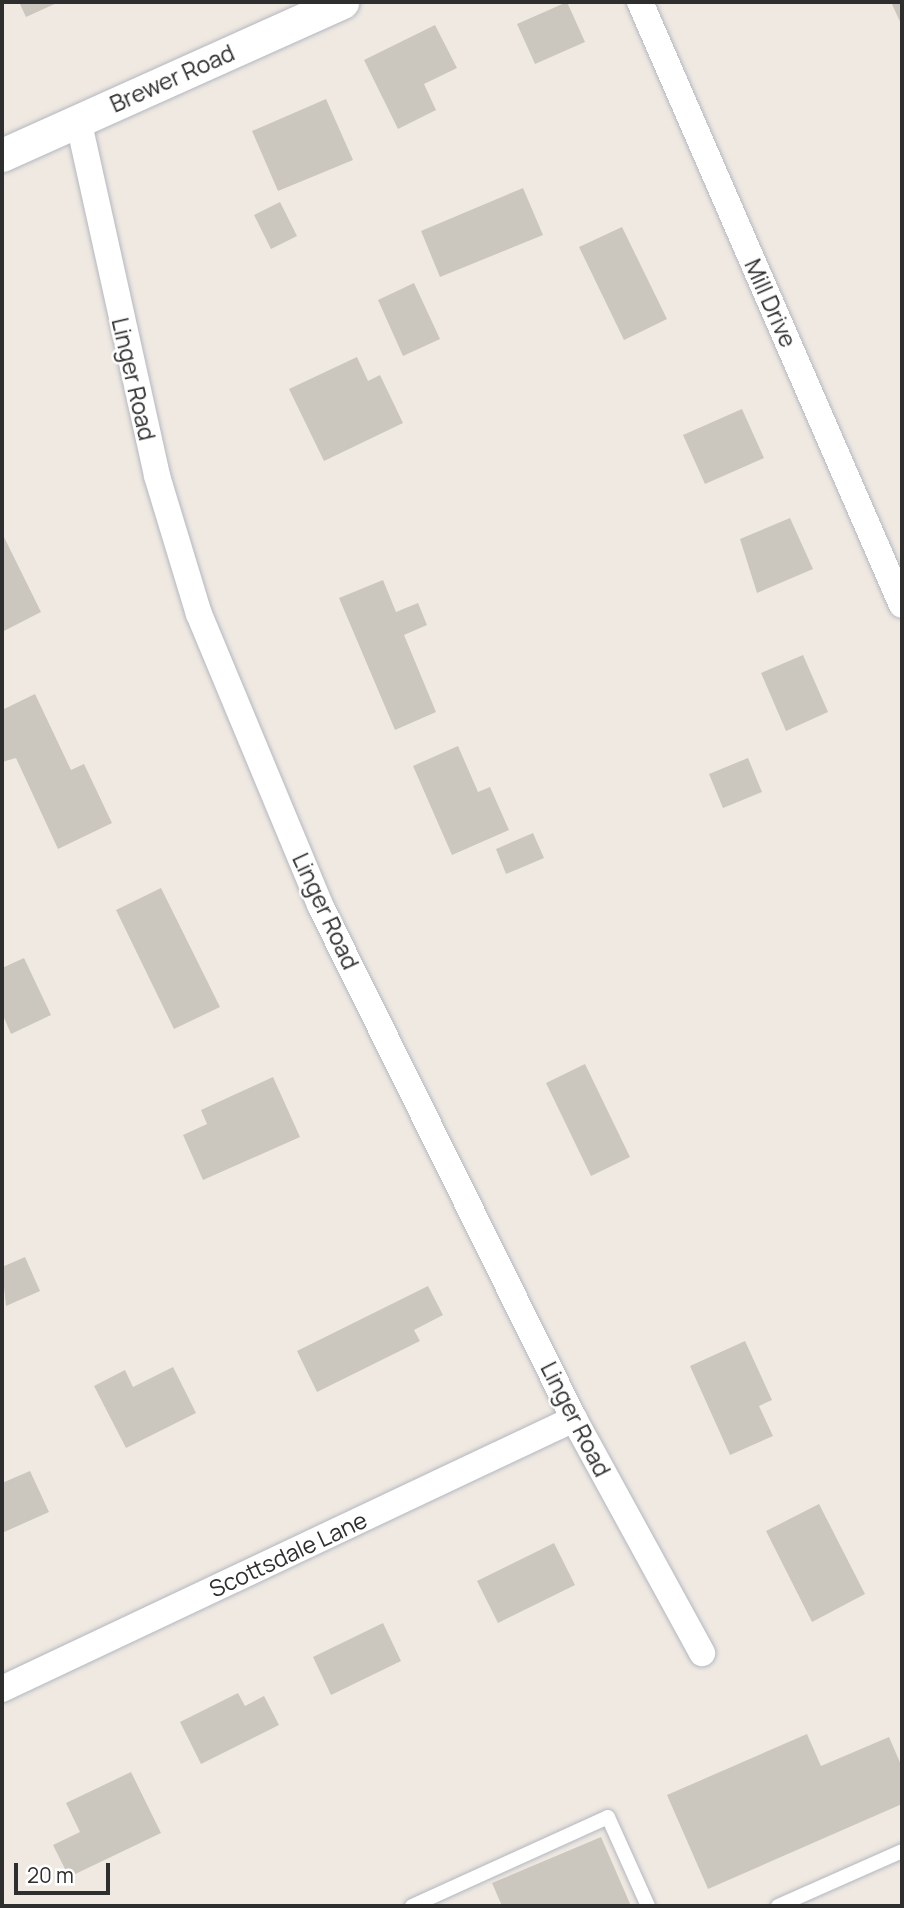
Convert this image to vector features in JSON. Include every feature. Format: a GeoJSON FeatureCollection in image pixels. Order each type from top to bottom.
{"type":"FeatureCollection","features":[{"type":"Feature","properties":{"kind":"street","name":"Brewer Road"},"geometry":{"type":"LineString","coordinates":[[2,155],[342,2]]}},
{"type":"Feature","properties":{"kind":"street","name":"Mill Drive"},"geometry":{"type":"LineString","coordinates":[[640,2],[902,605]]}},
{"type":"Feature","properties":{"kind":"street","name":"Linger Road"},"geometry":{"type":"LineString","coordinates":[[78,119],[157,476],[200,614],[320,905],[574,1419],[702,1653]]}},
{"type":"Feature","properties":{"kind":"street","name":"Scottsdale Lane"},"geometry":{"type":"LineString","coordinates":[[2,1689],[574,1419]]}},
{"type":"Feature","properties":{"kind":"lane"},"geometry":{"type":"LineString","coordinates":[[412,1906],[608,1817],[648,1906]]}},
{"type":"Feature","properties":{"kind":"lane"},"geometry":{"type":"LineString","coordinates":[[778,1906],[902,1851]]}},
{"type":"Feature","properties":{"kind":"building"},"geometry":{"type":"Polygon","coordinates":[[[19,2],[59,2],[26,17],[19,2]]]}},
{"type":"Feature","properties":{"kind":"building"},"geometry":{"type":"Polygon","coordinates":[[[567,2],[585,42],[535,64],[517,24],[567,2]]]}},
{"type":"Feature","properties":{"kind":"building"},"geometry":{"type":"Polygon","coordinates":[[[891,2],[902,2],[902,26],[891,2]]]}},
{"type":"Feature","properties":{"kind":"building"},"geometry":{"type":"Polygon","coordinates":[[[435,25],[457,68],[424,84],[436,110],[398,129],[364,60],[435,25]]]}},
{"type":"Feature","properties":{"kind":"building"},"geometry":{"type":"Polygon","coordinates":[[[326,99],[353,160],[278,191],[252,131],[326,99]]]}},
{"type":"Feature","properties":{"kind":"building"},"geometry":{"type":"Polygon","coordinates":[[[523,188],[543,235],[440,277],[421,231],[523,188]]]}},
{"type":"Feature","properties":{"kind":"building"},"geometry":{"type":"Polygon","coordinates":[[[280,202],[297,236],[271,249],[254,215],[280,202]]]}},
{"type":"Feature","properties":{"kind":"building"},"geometry":{"type":"Polygon","coordinates":[[[622,227],[667,319],[624,340],[579,247],[622,227]]]}},
{"type":"Feature","properties":{"kind":"building"},"geometry":{"type":"Polygon","coordinates":[[[414,283],[440,339],[403,356],[378,300],[414,283]]]}},
{"type":"Feature","properties":{"kind":"building"},"geometry":{"type":"Polygon","coordinates":[[[357,357],[368,381],[380,375],[403,423],[324,461],[289,389],[357,357]]]}},
{"type":"Feature","properties":{"kind":"building"},"geometry":{"type":"Polygon","coordinates":[[[742,409],[764,458],[705,484],[683,435],[742,409]]]}},
{"type":"Feature","properties":{"kind":"building"},"geometry":{"type":"Polygon","coordinates":[[[790,518],[813,569],[757,593],[740,539],[790,518]]]}},
{"type":"Feature","properties":{"kind":"building"},"geometry":{"type":"Polygon","coordinates":[[[2,533],[41,612],[2,632],[2,533]]]}},
{"type":"Feature","properties":{"kind":"building"},"geometry":{"type":"Polygon","coordinates":[[[383,580],[396,612],[418,603],[427,625],[404,635],[436,712],[395,730],[339,598],[383,580]]]}},
{"type":"Feature","properties":{"kind":"building"},"geometry":{"type":"Polygon","coordinates":[[[803,655],[828,712],[786,731],[761,673],[803,655]]]}},
{"type":"Feature","properties":{"kind":"building"},"geometry":{"type":"Polygon","coordinates":[[[35,694],[71,770],[84,764],[112,823],[58,849],[16,758],[2,762],[2,710],[35,694]]]}},
{"type":"Feature","properties":{"kind":"building"},"geometry":{"type":"Polygon","coordinates":[[[458,746],[478,792],[490,787],[509,830],[452,855],[413,766],[458,746]]]}},
{"type":"Feature","properties":{"kind":"building"},"geometry":{"type":"Polygon","coordinates":[[[748,758],[762,792],[723,808],[709,774],[748,758]]]}},
{"type":"Feature","properties":{"kind":"building"},"geometry":{"type":"Polygon","coordinates":[[[533,833],[544,858],[506,874],[496,849],[533,833]]]}},
{"type":"Feature","properties":{"kind":"building"},"geometry":{"type":"Polygon","coordinates":[[[161,888],[220,1007],[174,1029],[116,910],[161,888]]]}},
{"type":"Feature","properties":{"kind":"building"},"geometry":{"type":"Polygon","coordinates":[[[24,958],[51,1015],[11,1034],[2,1013],[2,968],[24,958]]]}},
{"type":"Feature","properties":{"kind":"building"},"geometry":{"type":"Polygon","coordinates":[[[585,1064],[630,1157],[591,1176],[546,1083],[585,1064]]]}},
{"type":"Feature","properties":{"kind":"building"},"geometry":{"type":"Polygon","coordinates":[[[273,1077],[300,1137],[203,1180],[183,1135],[207,1124],[201,1110],[273,1077]]]}},
{"type":"Feature","properties":{"kind":"building"},"geometry":{"type":"Polygon","coordinates":[[[25,1257],[40,1291],[6,1306],[2,1267],[25,1257]]]}},
{"type":"Feature","properties":{"kind":"building"},"geometry":{"type":"Polygon","coordinates":[[[428,1286],[443,1315],[414,1330],[420,1341],[317,1392],[297,1351],[428,1286]]]}},
{"type":"Feature","properties":{"kind":"building"},"geometry":{"type":"Polygon","coordinates":[[[745,1341],[772,1400],[759,1406],[773,1436],[730,1455],[690,1366],[745,1341]]]}},
{"type":"Feature","properties":{"kind":"building"},"geometry":{"type":"Polygon","coordinates":[[[173,1367],[196,1413],[126,1448],[94,1386],[125,1370],[133,1387],[173,1367]]]}},
{"type":"Feature","properties":{"kind":"building"},"geometry":{"type":"Polygon","coordinates":[[[30,1471],[49,1512],[2,1533],[2,1483],[30,1471]]]}},
{"type":"Feature","properties":{"kind":"building"},"geometry":{"type":"Polygon","coordinates":[[[819,1504],[865,1594],[812,1622],[766,1531],[819,1504]]]}},
{"type":"Feature","properties":{"kind":"building"},"geometry":{"type":"Polygon","coordinates":[[[554,1543],[575,1585],[498,1623],[477,1581],[554,1543]]]}},
{"type":"Feature","properties":{"kind":"building"},"geometry":{"type":"Polygon","coordinates":[[[383,1623],[401,1661],[331,1695],[313,1657],[383,1623]]]}},
{"type":"Feature","properties":{"kind":"building"},"geometry":{"type":"Polygon","coordinates":[[[238,1693],[245,1706],[264,1696],[279,1725],[201,1764],[180,1722],[238,1693]]]}},
{"type":"Feature","properties":{"kind":"building"},"geometry":{"type":"Polygon","coordinates":[[[807,1734],[821,1766],[889,1737],[902,1767],[902,1804],[708,1889],[667,1795],[807,1734]]]}},
{"type":"Feature","properties":{"kind":"building"},"geometry":{"type":"Polygon","coordinates":[[[131,1772],[161,1833],[69,1877],[53,1845],[80,1832],[66,1803],[131,1772]]]}},
{"type":"Feature","properties":{"kind":"building"},"geometry":{"type":"Polygon","coordinates":[[[601,1837],[631,1906],[502,1906],[492,1883],[601,1837]]]}}]}
